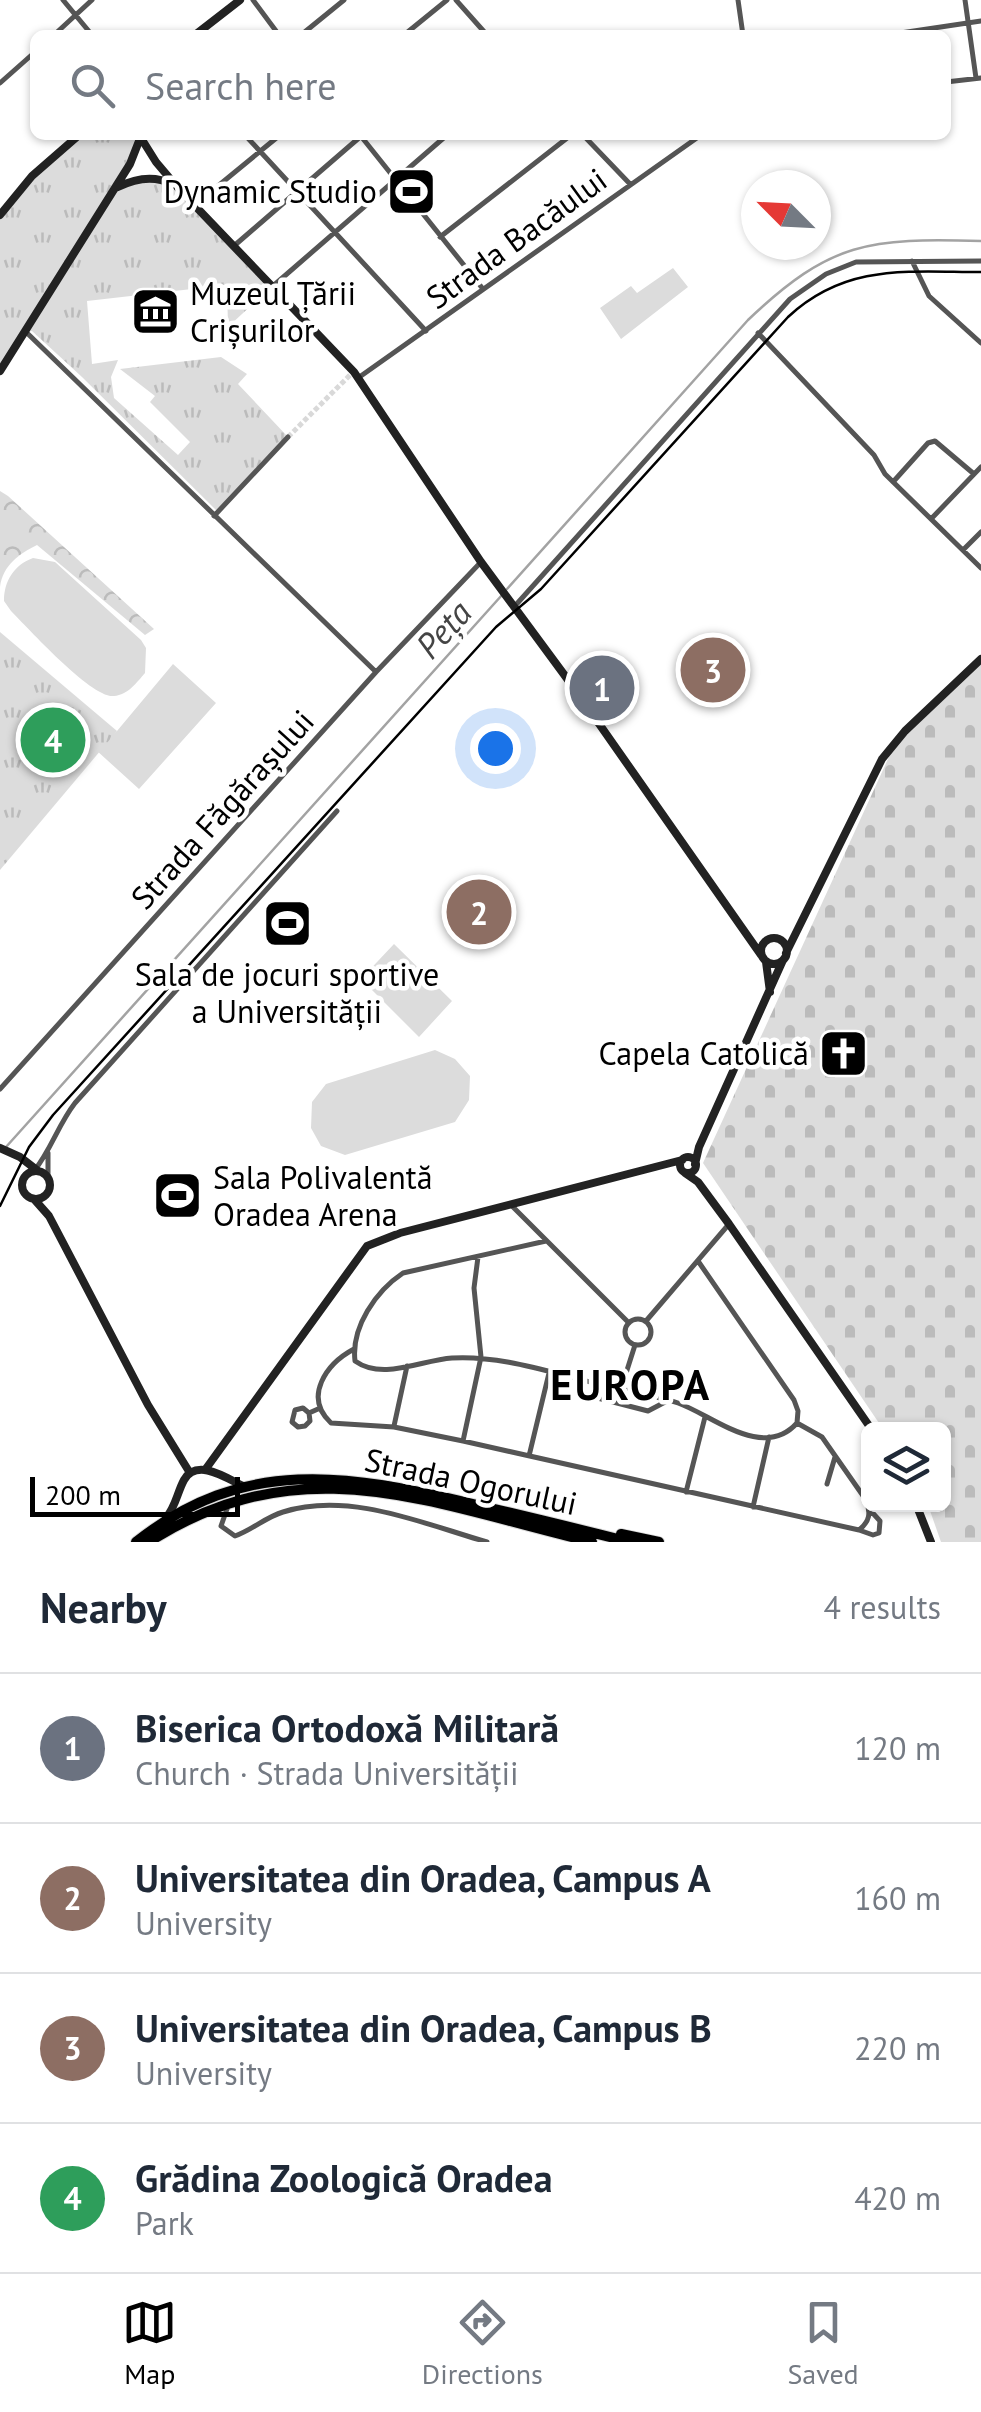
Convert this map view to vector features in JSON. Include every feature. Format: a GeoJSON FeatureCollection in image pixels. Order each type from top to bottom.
{"type":"FeatureCollection","features":[{"type":"Feature","properties":{"kind":"highway","name":"Strada Ogorului"},"geometry":{"type":"LineString","coordinates":[[136,1542],[162,1521],[210,1498],[244,1487],[294,1479],[354,1479],[592,1542]]}},
{"type":"Feature","properties":{"kind":"highway","name":"Strada Ogorului"},"geometry":{"type":"LineString","coordinates":[[149,1542],[194,1515],[262,1493],[352,1488],[630,1542]]}},
{"type":"Feature","properties":{"kind":"highway"},"geometry":{"type":"LineString","coordinates":[[524,1521],[544,1517],[660,1542]]}},
{"type":"Feature","properties":{"kind":"highway"},"geometry":{"type":"LineString","coordinates":[[524,1521],[566,1542]]}},
{"type":"Feature","properties":{"kind":"street"},"geometry":{"type":"LineString","coordinates":[[63,0],[88,30]]}},
{"type":"Feature","properties":{"kind":"street"},"geometry":{"type":"LineString","coordinates":[[60,30],[92,0]]}},
{"type":"Feature","properties":{"kind":"street"},"geometry":{"type":"LineString","coordinates":[[201,30],[240,0]]}},
{"type":"Feature","properties":{"kind":"street"},"geometry":{"type":"LineString","coordinates":[[252,0],[275,30]]}},
{"type":"Feature","properties":{"kind":"street"},"geometry":{"type":"LineString","coordinates":[[307,30],[344,0]]}},
{"type":"Feature","properties":{"kind":"street"},"geometry":{"type":"LineString","coordinates":[[410,30],[447,0]]}},
{"type":"Feature","properties":{"kind":"street"},"geometry":{"type":"LineString","coordinates":[[456,0],[483,30]]}},
{"type":"Feature","properties":{"kind":"street"},"geometry":{"type":"LineString","coordinates":[[738,0],[742,30]]}},
{"type":"Feature","properties":{"kind":"street"},"geometry":{"type":"LineString","coordinates":[[951,81],[979,78],[965,0]]}},
{"type":"Feature","properties":{"kind":"street"},"geometry":{"type":"LineString","coordinates":[[919,30],[981,20]]}},
{"type":"Feature","properties":{"kind":"street"},"geometry":{"type":"LineString","coordinates":[[0,83],[30,56]]}},
{"type":"Feature","properties":{"kind":"street"},"geometry":{"type":"LineString","coordinates":[[0,215],[32,176],[72,140]]}},
{"type":"Feature","properties":{"kind":"street"},"geometry":{"type":"LineString","coordinates":[[0,371],[114,189],[139,140]]}},
{"type":"Feature","properties":{"kind":"street"},"geometry":{"type":"LineString","coordinates":[[143,140],[178,188],[358,378],[481,562],[746,935],[764,958],[774,964],[785,957]]}},
{"type":"Feature","properties":{"kind":"street"},"geometry":{"type":"LineString","coordinates":[[250,140],[426,331]]}},
{"type":"Feature","properties":{"kind":"street"},"geometry":{"type":"LineString","coordinates":[[196,204],[274,140]]}},
{"type":"Feature","properties":{"kind":"street"},"geometry":{"type":"LineString","coordinates":[[235,245],[355,140]]}},
{"type":"Feature","properties":{"kind":"street"},"geometry":{"type":"LineString","coordinates":[[365,140],[483,290]]}},
{"type":"Feature","properties":{"kind":"street"},"geometry":{"type":"LineString","coordinates":[[274,286],[441,140]]}},
{"type":"Feature","properties":{"kind":"street"},"geometry":{"type":"LineString","coordinates":[[440,237],[565,140]]}},
{"type":"Feature","properties":{"kind":"street"},"geometry":{"type":"LineString","coordinates":[[589,140],[630,184]]}},
{"type":"Feature","properties":{"kind":"street","name":"Strada Bacăului"},"geometry":{"type":"LineString","coordinates":[[358,378],[695,140]]}},
{"type":"Feature","properties":{"kind":"street"},"geometry":{"type":"LineString","coordinates":[[114,189],[151,178],[178,188]]}},
{"type":"Feature","properties":{"kind":"street"},"geometry":{"type":"LineString","coordinates":[[912,261],[923,289],[981,343]]}},
{"type":"Feature","properties":{"kind":"street"},"geometry":{"type":"LineString","coordinates":[[512,605],[790,299],[840,267],[856,262],[981,261]]}},
{"type":"Feature","properties":{"kind":"street"},"geometry":{"type":"LineString","coordinates":[[26,332],[376,672]]}},
{"type":"Feature","properties":{"kind":"street"},"geometry":{"type":"LineString","coordinates":[[758,333],[874,455],[892,482],[981,568]]}},
{"type":"Feature","properties":{"kind":"street"},"geometry":{"type":"LineString","coordinates":[[214,516],[288,436]]}},
{"type":"Feature","properties":{"kind":"street"},"geometry":{"type":"LineString","coordinates":[[892,482],[928,443],[935,442],[974,474]]}},
{"type":"Feature","properties":{"kind":"street"},"geometry":{"type":"LineString","coordinates":[[931,519],[981,467]]}},
{"type":"Feature","properties":{"kind":"street"},"geometry":{"type":"LineString","coordinates":[[963,550],[981,532]]}},
{"type":"Feature","properties":{"kind":"street","name":"Strada Făgărașului"},"geometry":{"type":"LineString","coordinates":[[0,1090],[376,672],[481,562]]}},
{"type":"Feature","properties":{"kind":"street"},"geometry":{"type":"LineString","coordinates":[[687,1166],[700,1147],[785,957],[882,759],[905,731],[981,658]]}},
{"type":"Feature","properties":{"kind":"street"},"geometry":{"type":"LineString","coordinates":[[190,1473],[148,1405],[49,1216],[23,1189],[75,1104],[337,811]]}},
{"type":"Feature","properties":{"kind":"street"},"geometry":{"type":"LineString","coordinates":[[770,992],[761,946],[771,938],[800,930]]}},
{"type":"Feature","properties":{"kind":"street"},"geometry":{"type":"LineString","coordinates":[[746,935],[783,942],[785,957]]}},
{"type":"Feature","properties":{"kind":"street"},"geometry":{"type":"LineString","coordinates":[[0,1148],[36,1173],[49,1191],[49,1216]]}},
{"type":"Feature","properties":{"kind":"street"},"geometry":{"type":"LineString","coordinates":[[36,1173],[48,1153]]}},
{"type":"Feature","properties":{"kind":"street"},"geometry":{"type":"LineString","coordinates":[[206,1470],[367,1246],[509,1204],[671,1165],[687,1166]]}},
{"type":"Feature","properties":{"kind":"street"},"geometry":{"type":"LineString","coordinates":[[687,1166],[866,1422]]}},
{"type":"Feature","properties":{"kind":"street"},"geometry":{"type":"LineString","coordinates":[[34,1198],[49,1191]]}},
{"type":"Feature","properties":{"kind":"street"},"geometry":{"type":"LineString","coordinates":[[509,1204],[629,1323]]}},
{"type":"Feature","properties":{"kind":"street"},"geometry":{"type":"LineString","coordinates":[[646,1321],[729,1224]]}},
{"type":"Feature","properties":{"kind":"street"},"geometry":{"type":"LineString","coordinates":[[546,1240],[403,1273],[390,1282],[360,1326],[354,1339],[356,1360],[364,1367],[385,1370],[450,1358],[481,1357],[670,1400],[734,1431],[780,1436],[797,1424]]}},
{"type":"Feature","properties":{"kind":"street"},"geometry":{"type":"LineString","coordinates":[[462,1440],[481,1357],[474,1288],[478,1257]]}},
{"type":"Feature","properties":{"kind":"street"},"geometry":{"type":"LineString","coordinates":[[698,1261],[794,1400],[797,1424]]}},
{"type":"Feature","properties":{"kind":"street"},"geometry":{"type":"LineString","coordinates":[[635,1345],[625,1333],[629,1323],[637,1319],[646,1321]]}},
{"type":"Feature","properties":{"kind":"street"},"geometry":{"type":"LineString","coordinates":[[635,1345],[646,1343],[651,1336],[646,1321]]}},
{"type":"Feature","properties":{"kind":"street"},"geometry":{"type":"LineString","coordinates":[[621,1389],[635,1345]]}},
{"type":"Feature","properties":{"kind":"street"},"geometry":{"type":"LineString","coordinates":[[354,1349],[337,1358],[317,1389],[318,1409],[331,1423],[394,1427],[462,1440],[873,1535],[879,1533],[880,1521],[872,1512]]}},
{"type":"Feature","properties":{"kind":"street"},"geometry":{"type":"LineString","coordinates":[[394,1427],[407,1366]]}},
{"type":"Feature","properties":{"kind":"street"},"geometry":{"type":"LineString","coordinates":[[529,1456],[549,1372]]}},
{"type":"Feature","properties":{"kind":"street"},"geometry":{"type":"LineString","coordinates":[[576,1379],[586,1395],[648,1411],[670,1400]]}},
{"type":"Feature","properties":{"kind":"street"},"geometry":{"type":"LineString","coordinates":[[309,1414],[318,1409]]}},
{"type":"Feature","properties":{"kind":"street"},"geometry":{"type":"LineString","coordinates":[[686,1492],[705,1417]]}},
{"type":"Feature","properties":{"kind":"street"},"geometry":{"type":"LineString","coordinates":[[797,1424],[818,1432],[861,1496]]}},
{"type":"Feature","properties":{"kind":"street"},"geometry":{"type":"LineString","coordinates":[[753,1507],[768,1437]]}},
{"type":"Feature","properties":{"kind":"street"},"geometry":{"type":"LineString","coordinates":[[827,1484],[835,1457]]}},
{"type":"Feature","properties":{"kind":"street"},"geometry":{"type":"LineString","coordinates":[[190,1473],[206,1470],[244,1487]]}},
{"type":"Feature","properties":{"kind":"street"},"geometry":{"type":"LineString","coordinates":[[162,1521],[175,1505],[190,1473]]}},
{"type":"Feature","properties":{"kind":"street"},"geometry":{"type":"LineString","coordinates":[[262,1493],[223,1514],[224,1531],[235,1536],[288,1510],[349,1508],[416,1520],[487,1542]]}},
{"type":"Feature","properties":{"kind":"street"},"geometry":{"type":"LineString","coordinates":[[859,1530],[870,1512]]}},
{"type":"Feature","properties":{"kind":"street"},"geometry":{"type":"LineString","coordinates":[[921,1512],[933,1542]]}},
{"type":"Feature","properties":{"kind":"green space"},"geometry":{"type":"Polygon","coordinates":[[[73,140],[139,140],[116,188],[135,177],[178,192],[269,289],[228,327],[227,285],[87,301],[92,364],[118,360],[111,377],[114,398],[178,455],[190,442],[150,402],[155,396],[120,369],[221,357],[247,374],[238,384],[288,437],[218,512],[32,331],[26,332],[0,371],[0,215],[32,176],[73,140]]]}},
{"type":"Feature","properties":{"kind":"green space"},"geometry":{"type":"Polygon","coordinates":[[[673,268],[688,287],[621,339],[600,308],[631,286],[637,293],[673,268]]]}},
{"type":"Feature","properties":{"kind":"green space"},"geometry":{"type":"Polygon","coordinates":[[[0,491],[154,629],[145,635],[37,545],[13,561],[0,587],[0,491]]]}},
{"type":"Feature","properties":{"kind":"green space"},"geometry":{"type":"Polygon","coordinates":[[[33,558],[55,562],[141,640],[146,648],[145,673],[128,691],[114,696],[91,686],[11,611],[4,601],[8,580],[15,569],[33,558]]]}},
{"type":"Feature","properties":{"kind":"green space"},"geometry":{"type":"Polygon","coordinates":[[[0,632],[117,731],[0,870],[0,632]]]}},
{"type":"Feature","properties":{"kind":"green space"},"geometry":{"type":"Polygon","coordinates":[[[981,663],[981,1542],[941,1542],[930,1512],[951,1512],[951,1422],[878,1422],[703,1163],[893,748],[981,663]]]}},
{"type":"Feature","properties":{"kind":"green space"},"geometry":{"type":"Polygon","coordinates":[[[173,664],[216,703],[139,789],[96,750],[173,664]]]}},
{"type":"Feature","properties":{"kind":"green space"},"geometry":{"type":"Polygon","coordinates":[[[394,944],[452,1001],[419,1037],[361,979],[394,944]]]}},
{"type":"Feature","properties":{"kind":"green space"},"geometry":{"type":"Polygon","coordinates":[[[435,1050],[455,1059],[470,1076],[469,1100],[455,1122],[345,1155],[321,1146],[311,1128],[312,1102],[326,1084],[435,1050]]]}},
{"type":"Feature","properties":{"kind":"waterway","name":"Peța"},"geometry":{"type":"LineString","coordinates":[[507,589],[748,320],[804,274],[829,259],[880,244],[981,241]]}},
{"type":"Feature","properties":{"kind":"waterway","name":"Peța"},"geometry":{"type":"LineString","coordinates":[[6,1147],[502,595]]}},
{"type":"Feature","properties":{"kind":"tunnel"},"geometry":{"type":"LineString","coordinates":[[288,437],[353,372]]}},
{"type":"Feature","properties":{"kind":"tram line"},"geometry":{"type":"LineString","coordinates":[[0,1206],[29,1147],[53,1115],[496,627],[541,589],[788,317],[832,287],[855,279],[903,272],[981,272]]}},
{"type":"Feature","properties":{"kind":"place","name":"Dynamic Studio"},"geometry":{"type":"Point","coordinates":[412,191]}},
{"type":"Feature","properties":{"kind":"place","name":"Muzeul Țării Crișurilor"},"geometry":{"type":"Point","coordinates":[155,311]}},
{"type":"Feature","properties":{"kind":"place","name":"Universitatea din Oradea, Campus B"},"geometry":{"type":"Point","coordinates":[713,670]}},
{"type":"Feature","properties":{"kind":"place","name":"Biserica Ortodoxă Militară"},"geometry":{"type":"Point","coordinates":[602,688]}},
{"type":"Feature","properties":{"kind":"place","name":"Grădina Zoologică Oradea"},"geometry":{"type":"Point","coordinates":[53,740]}},
{"type":"Feature","properties":{"kind":"place","name":"Universitatea din Oradea, Campus A"},"geometry":{"type":"Point","coordinates":[479,912]}},
{"type":"Feature","properties":{"kind":"place","name":"Sala de jocuri sportive a Universității"},"geometry":{"type":"Point","coordinates":[287,924]}},
{"type":"Feature","properties":{"kind":"place","name":"Capela Catolică"},"geometry":{"type":"Point","coordinates":[844,1053]}},
{"type":"Feature","properties":{"kind":"place","name":"Sala Polivalentă Oradea Arena"},"geometry":{"type":"Point","coordinates":[178,1195]}},
{"type":"Feature","properties":{"kind":"district","name":"EUROPA"},"geometry":{"type":"Point","coordinates":[631,1384]}}]}
